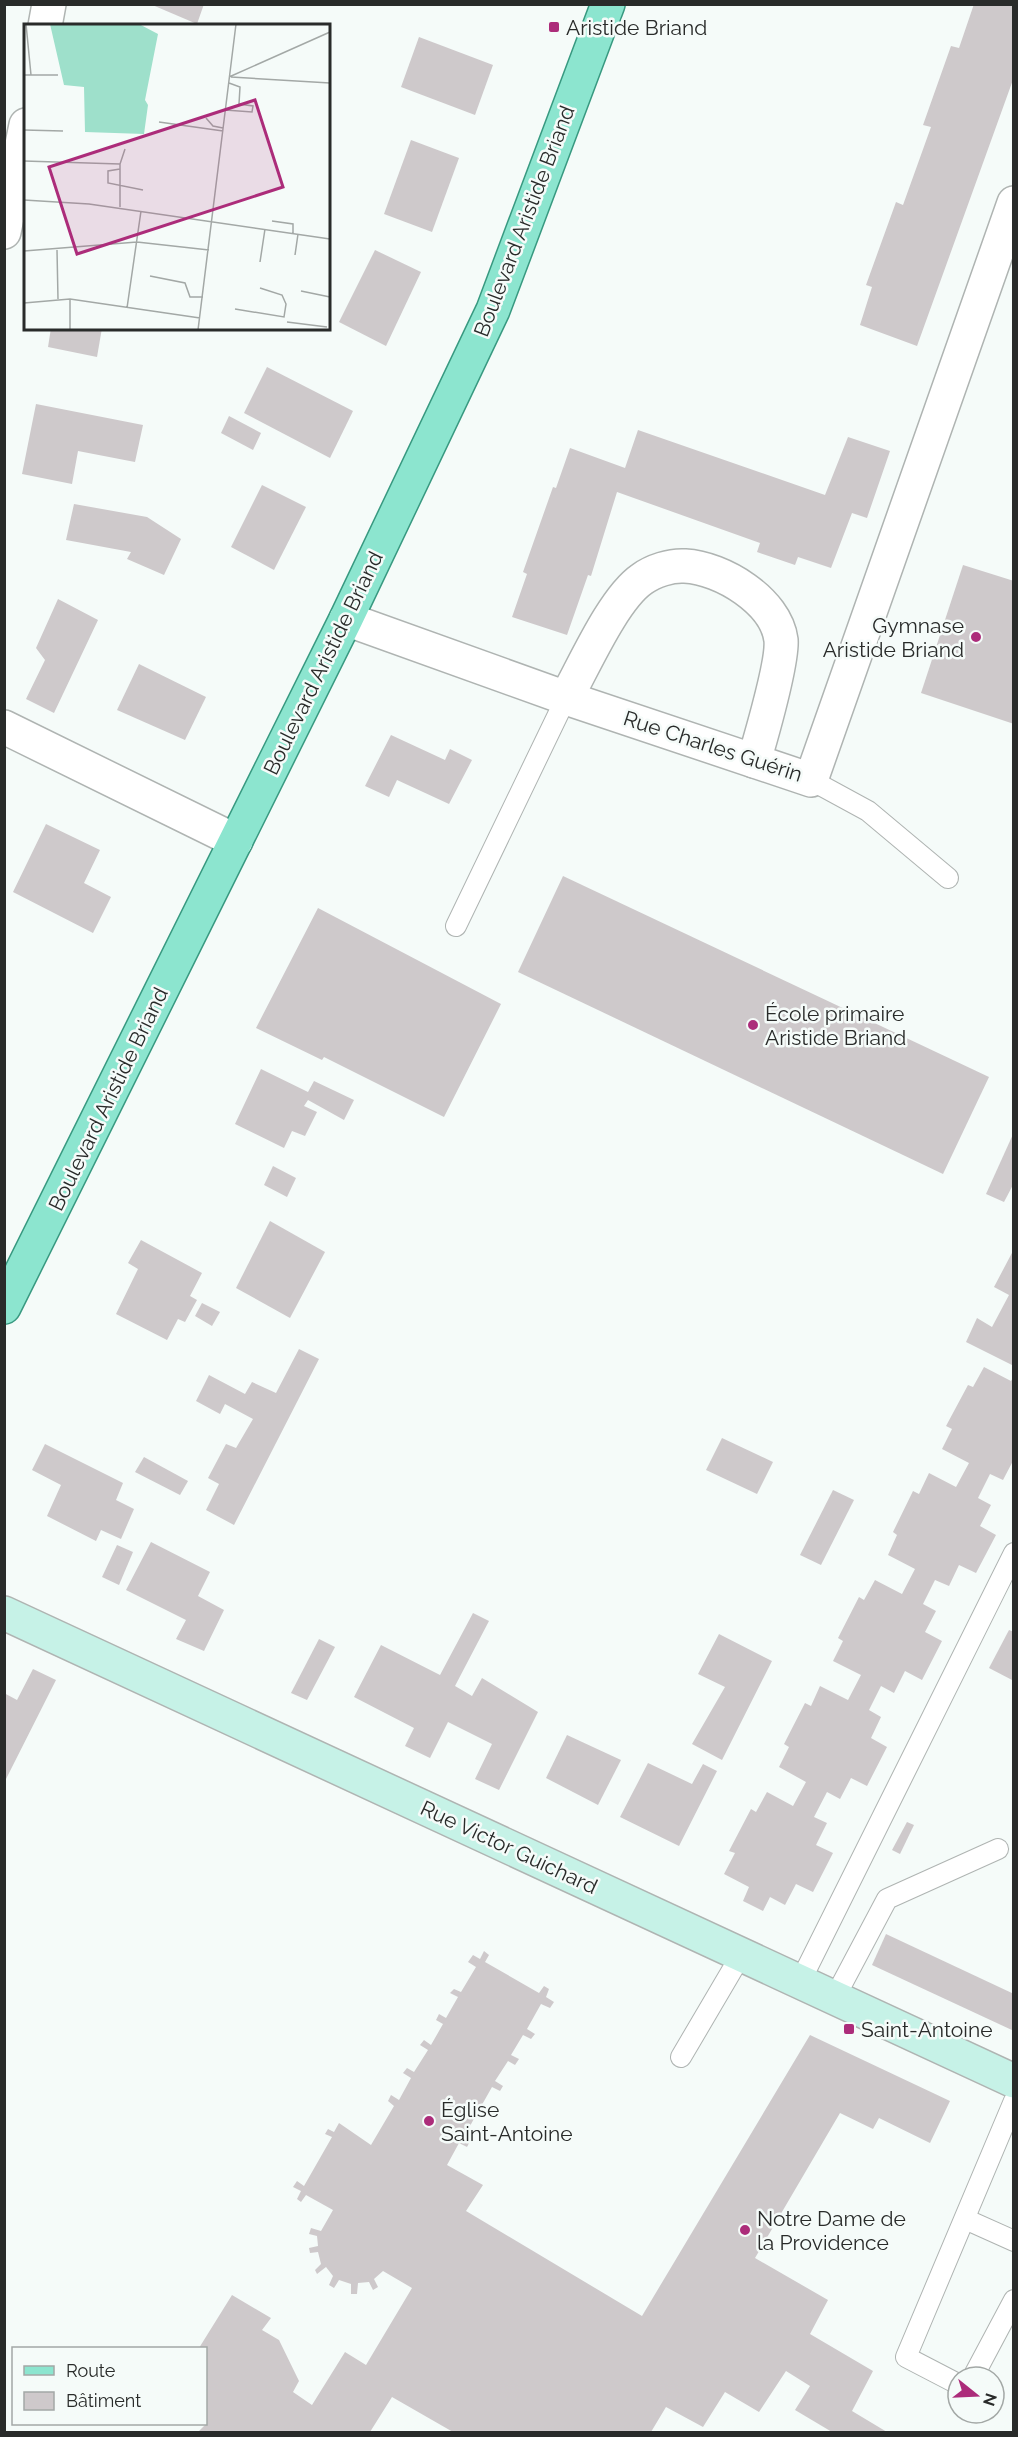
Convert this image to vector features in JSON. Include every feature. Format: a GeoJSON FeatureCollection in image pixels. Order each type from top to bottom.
{"type":"FeatureCollection","features":[{"type":"Feature","properties":{"kind":"main road","name":"Boulevard Aristide Briand"},"geometry":{"type":"LineString","coordinates":[[4,1307],[346,619],[493,310],[608,4]]}},
{"type":"Feature","properties":{"kind":"main road","name":"Rue Victor Guichard"},"geometry":{"type":"LineString","coordinates":[[4,1613],[1014,2081]]}},
{"type":"Feature","properties":{"kind":"street"},"geometry":{"type":"LineString","coordinates":[[45,24],[49,4]]}},
{"type":"Feature","properties":{"kind":"street"},"geometry":{"type":"LineString","coordinates":[[4,232],[24,135]]}},
{"type":"Feature","properties":{"kind":"street","name":"Rue Charles Guérin"},"geometry":{"type":"LineString","coordinates":[[346,619],[566,698],[811,780],[1014,203]]}},
{"type":"Feature","properties":{"kind":"street"},"geometry":{"type":"LineString","coordinates":[[566,698],[621,601],[642,579],[662,569],[684,565],[709,570],[739,586],[764,606],[778,627],[781,642],[754,760]]}},
{"type":"Feature","properties":{"kind":"street"},"geometry":{"type":"LineString","coordinates":[[4,727],[236,841]]}},
{"type":"Feature","properties":{"kind":"lane"},"geometry":{"type":"LineString","coordinates":[[456,926],[566,698]]}},
{"type":"Feature","properties":{"kind":"lane"},"geometry":{"type":"LineString","coordinates":[[811,780],[868,811],[948,878]]}},
{"type":"Feature","properties":{"kind":"lane"},"geometry":{"type":"LineString","coordinates":[[800,1982],[1014,1553]]}},
{"type":"Feature","properties":{"kind":"lane"},"geometry":{"type":"LineString","coordinates":[[836,1997],[887,1899],[998,1849]]}},
{"type":"Feature","properties":{"kind":"lane"},"geometry":{"type":"LineString","coordinates":[[681,2056],[741,1955]]}},
{"type":"Feature","properties":{"kind":"lane"},"geometry":{"type":"LineString","coordinates":[[946,2378],[906,2357],[1014,2101]]}},
{"type":"Feature","properties":{"kind":"lane"},"geometry":{"type":"LineString","coordinates":[[965,2219],[1014,2241]]}},
{"type":"Feature","properties":{"kind":"lane"},"geometry":{"type":"LineString","coordinates":[[979,2365],[1014,2300]]}},
{"type":"Feature","properties":{"kind":"building"},"geometry":{"type":"Polygon","coordinates":[[[150,4],[204,4],[197,24],[150,4]]]}},
{"type":"Feature","properties":{"kind":"building"},"geometry":{"type":"Polygon","coordinates":[[[974,4],[1014,4],[1014,77],[917,346],[860,325],[872,287],[866,285],[896,202],[903,205],[931,127],[923,125],[951,46],[959,48],[974,4]]]}},
{"type":"Feature","properties":{"kind":"building"},"geometry":{"type":"Polygon","coordinates":[[[419,37],[493,65],[475,115],[401,87],[419,37]]]}},
{"type":"Feature","properties":{"kind":"building"},"geometry":{"type":"Polygon","coordinates":[[[411,140],[459,158],[432,232],[384,214],[411,140]]]}},
{"type":"Feature","properties":{"kind":"building"},"geometry":{"type":"Polygon","coordinates":[[[375,250],[421,272],[386,346],[339,322],[375,250]]]}},
{"type":"Feature","properties":{"kind":"building"},"geometry":{"type":"Polygon","coordinates":[[[51,330],[102,330],[97,357],[48,347],[51,330]]]}},
{"type":"Feature","properties":{"kind":"building"},"geometry":{"type":"Polygon","coordinates":[[[267,367],[353,411],[330,458],[244,413],[267,367]]]}},
{"type":"Feature","properties":{"kind":"building"},"geometry":{"type":"Polygon","coordinates":[[[36,404],[143,425],[135,462],[78,451],[72,484],[22,474],[36,404]]]}},
{"type":"Feature","properties":{"kind":"building"},"geometry":{"type":"Polygon","coordinates":[[[229,416],[261,433],[253,450],[221,433],[229,416]]]}},
{"type":"Feature","properties":{"kind":"building"},"geometry":{"type":"Polygon","coordinates":[[[638,430],[825,495],[848,437],[890,451],[867,518],[852,513],[831,568],[798,557],[795,565],[757,552],[760,543],[617,492],[591,576],[588,575],[567,635],[512,617],[527,574],[523,572],[553,487],[556,488],[570,448],[625,468],[638,430]]]}},
{"type":"Feature","properties":{"kind":"building"},"geometry":{"type":"Polygon","coordinates":[[[262,485],[306,507],[274,570],[231,547],[262,485]]]}},
{"type":"Feature","properties":{"kind":"building"},"geometry":{"type":"Polygon","coordinates":[[[74,504],[147,517],[181,539],[164,575],[127,559],[131,552],[66,540],[74,504]]]}},
{"type":"Feature","properties":{"kind":"building","name":"Gymnase Aristide Briand"},"geometry":{"type":"Polygon","coordinates":[[[963,565],[1014,581],[1014,724],[921,693],[963,565]]]}},
{"type":"Feature","properties":{"kind":"building"},"geometry":{"type":"Polygon","coordinates":[[[58,599],[98,620],[54,713],[26,699],[45,660],[36,648],[58,599]]]}},
{"type":"Feature","properties":{"kind":"building"},"geometry":{"type":"Polygon","coordinates":[[[139,664],[206,697],[185,740],[117,710],[139,664]]]}},
{"type":"Feature","properties":{"kind":"building"},"geometry":{"type":"Polygon","coordinates":[[[391,735],[445,760],[450,749],[472,760],[449,804],[397,780],[389,797],[365,786],[391,735]]]}},
{"type":"Feature","properties":{"kind":"building"},"geometry":{"type":"Polygon","coordinates":[[[46,824],[100,850],[84,883],[111,897],[93,933],[13,892],[46,824]]]}},
{"type":"Feature","properties":{"kind":"building","name":"École primaire Aristide Briand"},"geometry":{"type":"Polygon","coordinates":[[[563,876],[989,1077],[943,1174],[518,972],[563,876]]]}},
{"type":"Feature","properties":{"kind":"building"},"geometry":{"type":"Polygon","coordinates":[[[318,908],[501,1004],[444,1117],[324,1057],[322,1060],[256,1028],[318,908]]]}},
{"type":"Feature","properties":{"kind":"building"},"geometry":{"type":"Polygon","coordinates":[[[261,1069],[308,1092],[314,1081],[354,1100],[344,1120],[308,1100],[304,1106],[317,1112],[305,1136],[292,1131],[284,1148],[235,1124],[261,1069]]]}},
{"type":"Feature","properties":{"kind":"building"},"geometry":{"type":"Polygon","coordinates":[[[1014,1132],[1014,1183],[1004,1202],[986,1194],[1014,1132]]]}},
{"type":"Feature","properties":{"kind":"building"},"geometry":{"type":"Polygon","coordinates":[[[273,1166],[296,1178],[287,1197],[264,1185],[273,1166]]]}},
{"type":"Feature","properties":{"kind":"building"},"geometry":{"type":"Polygon","coordinates":[[[270,1221],[325,1252],[290,1318],[236,1288],[270,1221]]]}},
{"type":"Feature","properties":{"kind":"building"},"geometry":{"type":"Polygon","coordinates":[[[141,1240],[202,1273],[190,1296],[197,1300],[185,1322],[178,1319],[167,1340],[116,1314],[138,1269],[128,1263],[141,1240]]]}},
{"type":"Feature","properties":{"kind":"building"},"geometry":{"type":"Polygon","coordinates":[[[1014,1249],[1014,1366],[966,1342],[977,1318],[992,1327],[1009,1295],[994,1287],[1014,1249]]]}},
{"type":"Feature","properties":{"kind":"building"},"geometry":{"type":"Polygon","coordinates":[[[202,1303],[220,1312],[212,1326],[195,1316],[202,1303]]]}},
{"type":"Feature","properties":{"kind":"building"},"geometry":{"type":"Polygon","coordinates":[[[299,1349],[319,1359],[234,1525],[206,1510],[219,1484],[208,1478],[226,1444],[236,1448],[253,1419],[225,1404],[220,1414],[196,1401],[209,1375],[245,1394],[252,1382],[276,1393],[299,1349]]]}},
{"type":"Feature","properties":{"kind":"building"},"geometry":{"type":"Polygon","coordinates":[[[984,1367],[1011,1381],[1014,1376],[1014,1459],[1003,1480],[990,1474],[978,1498],[991,1505],[980,1526],[996,1535],[976,1573],[959,1565],[949,1586],[935,1580],[923,1604],[936,1611],[925,1632],[942,1641],[922,1680],[905,1671],[894,1693],[881,1686],[869,1710],[881,1717],[871,1738],[887,1747],[867,1786],[851,1778],[840,1799],[827,1792],[814,1817],[827,1823],[816,1845],[833,1853],[813,1892],[796,1884],[785,1905],[770,1897],[763,1911],[743,1901],[749,1887],[724,1874],[735,1853],[729,1851],[751,1809],[756,1812],[767,1792],[793,1806],[806,1782],[779,1767],[789,1747],[784,1744],[805,1703],[811,1706],[820,1686],[848,1700],[861,1675],[833,1661],[843,1641],[838,1638],[859,1597],[864,1600],[875,1580],[902,1594],[915,1569],[888,1555],[897,1535],[893,1532],[913,1491],[919,1494],[929,1473],[956,1487],[969,1463],[942,1449],[952,1429],[946,1426],[968,1385],[973,1387],[984,1367]]]}},
{"type":"Feature","properties":{"kind":"building"},"geometry":{"type":"Polygon","coordinates":[[[722,1438],[773,1462],[757,1494],[706,1470],[722,1438]]]}},
{"type":"Feature","properties":{"kind":"building"},"geometry":{"type":"Polygon","coordinates":[[[45,1444],[123,1483],[116,1500],[134,1509],[121,1539],[101,1530],[96,1541],[47,1516],[61,1485],[32,1470],[45,1444]]]}},
{"type":"Feature","properties":{"kind":"building"},"geometry":{"type":"Polygon","coordinates":[[[144,1457],[188,1481],[180,1495],[135,1472],[144,1457]]]}},
{"type":"Feature","properties":{"kind":"building"},"geometry":{"type":"Polygon","coordinates":[[[833,1490],[854,1500],[821,1565],[800,1555],[833,1490]]]}},
{"type":"Feature","properties":{"kind":"building"},"geometry":{"type":"Polygon","coordinates":[[[151,1542],[210,1572],[198,1596],[224,1610],[204,1651],[176,1639],[186,1620],[126,1590],[151,1542]]]}},
{"type":"Feature","properties":{"kind":"building"},"geometry":{"type":"Polygon","coordinates":[[[117,1545],[133,1552],[119,1585],[102,1577],[117,1545]]]}},
{"type":"Feature","properties":{"kind":"building"},"geometry":{"type":"Polygon","coordinates":[[[473,1613],[489,1621],[455,1686],[472,1696],[482,1678],[538,1712],[499,1790],[475,1779],[492,1744],[448,1722],[430,1758],[405,1746],[414,1728],[354,1697],[381,1645],[440,1675],[473,1613]]]}},
{"type":"Feature","properties":{"kind":"building"},"geometry":{"type":"Polygon","coordinates":[[[1009,1630],[1014,1632],[1014,1681],[989,1668],[1009,1630]]]}},
{"type":"Feature","properties":{"kind":"building"},"geometry":{"type":"Polygon","coordinates":[[[719,1634],[772,1661],[722,1760],[692,1744],[725,1687],[698,1674],[719,1634]]]}},
{"type":"Feature","properties":{"kind":"building"},"geometry":{"type":"Polygon","coordinates":[[[319,1639],[335,1647],[307,1700],[291,1693],[319,1639]]]}},
{"type":"Feature","properties":{"kind":"building"},"geometry":{"type":"Polygon","coordinates":[[[33,1669],[56,1680],[4,1783],[4,1693],[17,1700],[33,1669]]]}},
{"type":"Feature","properties":{"kind":"building"},"geometry":{"type":"Polygon","coordinates":[[[567,1735],[621,1760],[598,1805],[546,1778],[567,1735]]]}},
{"type":"Feature","properties":{"kind":"building"},"geometry":{"type":"Polygon","coordinates":[[[648,1763],[692,1784],[703,1764],[717,1771],[679,1846],[620,1817],[648,1763]]]}},
{"type":"Feature","properties":{"kind":"building"},"geometry":{"type":"Polygon","coordinates":[[[907,1822],[914,1825],[900,1854],[892,1850],[907,1822]]]}},
{"type":"Feature","properties":{"kind":"building"},"geometry":{"type":"Polygon","coordinates":[[[886,1934],[1014,1994],[1014,2031],[872,1965],[886,1934]]]}},
{"type":"Feature","properties":{"kind":"building","name":"Notre Dame de la Providence"},"geometry":{"type":"Polygon","coordinates":[[[484,1951],[489,1955],[485,1962],[539,1993],[544,1986],[549,1989],[546,1997],[554,2002],[550,2008],[541,2004],[527,2029],[535,2034],[531,2039],[523,2035],[511,2055],[519,2059],[515,2065],[508,2061],[495,2081],[503,2086],[500,2091],[492,2087],[479,2110],[486,2114],[484,2119],[476,2115],[464,2137],[470,2141],[467,2147],[459,2143],[447,2165],[483,2185],[466,2211],[642,2316],[810,2035],[950,2101],[930,2143],[879,2118],[873,2129],[840,2113],[755,2258],[828,2300],[810,2334],[873,2371],[852,2411],[887,2432],[832,2432],[795,2410],[810,2386],[786,2371],[759,2412],[725,2392],[703,2427],[666,2407],[651,2432],[453,2432],[392,2397],[370,2432],[198,2432],[207,2425],[207,2347],[200,2347],[232,2295],[271,2318],[262,2330],[279,2340],[299,2381],[293,2392],[312,2405],[345,2352],[366,2365],[412,2288],[383,2271],[374,2279],[378,2287],[373,2290],[369,2282],[358,2283],[357,2294],[351,2294],[351,2284],[339,2280],[334,2288],[329,2285],[333,2276],[326,2267],[317,2274],[315,2270],[321,2264],[318,2252],[310,2253],[309,2248],[318,2246],[317,2236],[309,2234],[311,2228],[321,2231],[333,2210],[306,2195],[301,2202],[297,2199],[301,2191],[293,2187],[297,2181],[304,2186],[332,2137],[325,2134],[328,2129],[334,2132],[339,2123],[371,2145],[394,2106],[388,2101],[391,2095],[399,2100],[411,2078],[403,2073],[407,2068],[414,2072],[428,2050],[420,2045],[424,2040],[431,2045],[443,2024],[436,2020],[439,2014],[446,2018],[458,1997],[450,1993],[454,1989],[461,1992],[476,1967],[468,1962],[473,1955],[480,1959],[484,1951]]]}},
{"type":"Feature","properties":{"kind":"place","name":"Aristide Briand"},"geometry":{"type":"Point","coordinates":[554,27]}},
{"type":"Feature","properties":{"kind":"place","name":"Gymnase Aristide Briand"},"geometry":{"type":"Point","coordinates":[976,637]}},
{"type":"Feature","properties":{"kind":"place","name":"École primaire Aristide Briand"},"geometry":{"type":"Point","coordinates":[753,1025]}},
{"type":"Feature","properties":{"kind":"place","name":"Saint-Antoine"},"geometry":{"type":"Point","coordinates":[849,2029]}},
{"type":"Feature","properties":{"kind":"place","name":"Église Saint-Antoine"},"geometry":{"type":"Point","coordinates":[429,2121]}},
{"type":"Feature","properties":{"kind":"place","name":"Notre Dame de la Providence"},"geometry":{"type":"Point","coordinates":[745,2230]}}]}
